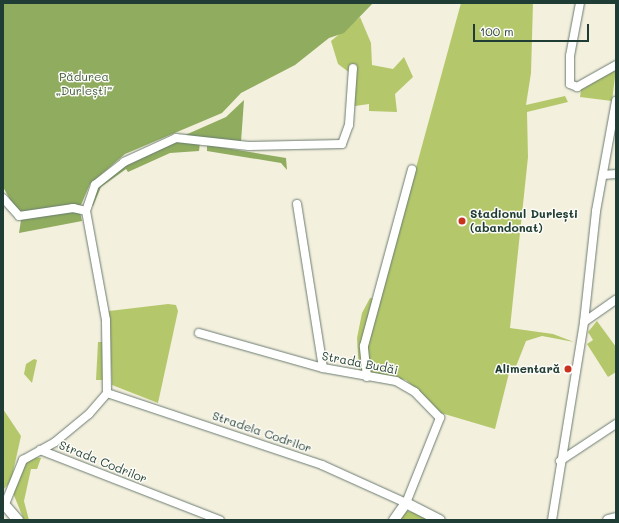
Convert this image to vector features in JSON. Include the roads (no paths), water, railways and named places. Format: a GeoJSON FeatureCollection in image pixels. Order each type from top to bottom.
{"type":"FeatureCollection","features":[{"type":"Feature","properties":{"kind":"street"},"geometry":{"type":"LineString","coordinates":[[580,3],[570,56],[570,84],[577,87],[616,65]]}},
{"type":"Feature","properties":{"kind":"street"},"geometry":{"type":"LineString","coordinates":[[40,450],[89,414],[106,393],[106,320],[86,211],[95,185],[124,162],[176,138],[249,146],[345,143],[353,68]]}},
{"type":"Feature","properties":{"kind":"street"},"geometry":{"type":"LineString","coordinates":[[552,520],[560,461],[584,322],[603,175],[616,101]]}},
{"type":"Feature","properties":{"kind":"street"},"geometry":{"type":"LineString","coordinates":[[367,377],[364,346],[412,169]]}},
{"type":"Feature","properties":{"kind":"street"},"geometry":{"type":"LineString","coordinates":[[603,175],[616,174]]}},
{"type":"Feature","properties":{"kind":"street"},"geometry":{"type":"LineString","coordinates":[[3,198],[19,216],[73,208],[86,211]]}},
{"type":"Feature","properties":{"kind":"street"},"geometry":{"type":"LineString","coordinates":[[296,204],[323,368]]}},
{"type":"Feature","properties":{"kind":"street"},"geometry":{"type":"LineString","coordinates":[[584,322],[616,300]]}},
{"type":"Feature","properties":{"kind":"street","name":"Strada Budăi"},"geometry":{"type":"LineString","coordinates":[[199,333],[323,368],[405,384],[440,418],[406,503]]}},
{"type":"Feature","properties":{"kind":"street","name":"Stradela Codrilor"},"geometry":{"type":"LineString","coordinates":[[106,393],[322,465],[406,503]]}},
{"type":"Feature","properties":{"kind":"street"},"geometry":{"type":"LineString","coordinates":[[560,461],[616,424]]}},
{"type":"Feature","properties":{"kind":"street","name":"Strada Codrilor"},"geometry":{"type":"LineString","coordinates":[[4,503],[23,460],[40,450],[220,520]]}},
{"type":"Feature","properties":{"kind":"street"},"geometry":{"type":"LineString","coordinates":[[4,503],[16,519]]}},
{"type":"Feature","properties":{"kind":"street"},"geometry":{"type":"LineString","coordinates":[[394,520],[406,503],[440,520]]}},
{"type":"Feature","properties":{"kind":"street"},"geometry":{"type":"LineString","coordinates":[[608,520],[616,518]]}},
{"type":"Feature","properties":{"kind":"place","name":"Stadionul Durlești (abandonat)"},"geometry":{"type":"Point","coordinates":[462,221]}},
{"type":"Feature","properties":{"kind":"place","name":"Alimentară"},"geometry":{"type":"Point","coordinates":[568,369]}},
{"type":"Feature","properties":{"kind":"park label","name":"Pădurea „Durlești”"},"geometry":{"type":"Point","coordinates":[84,84]}}]}
